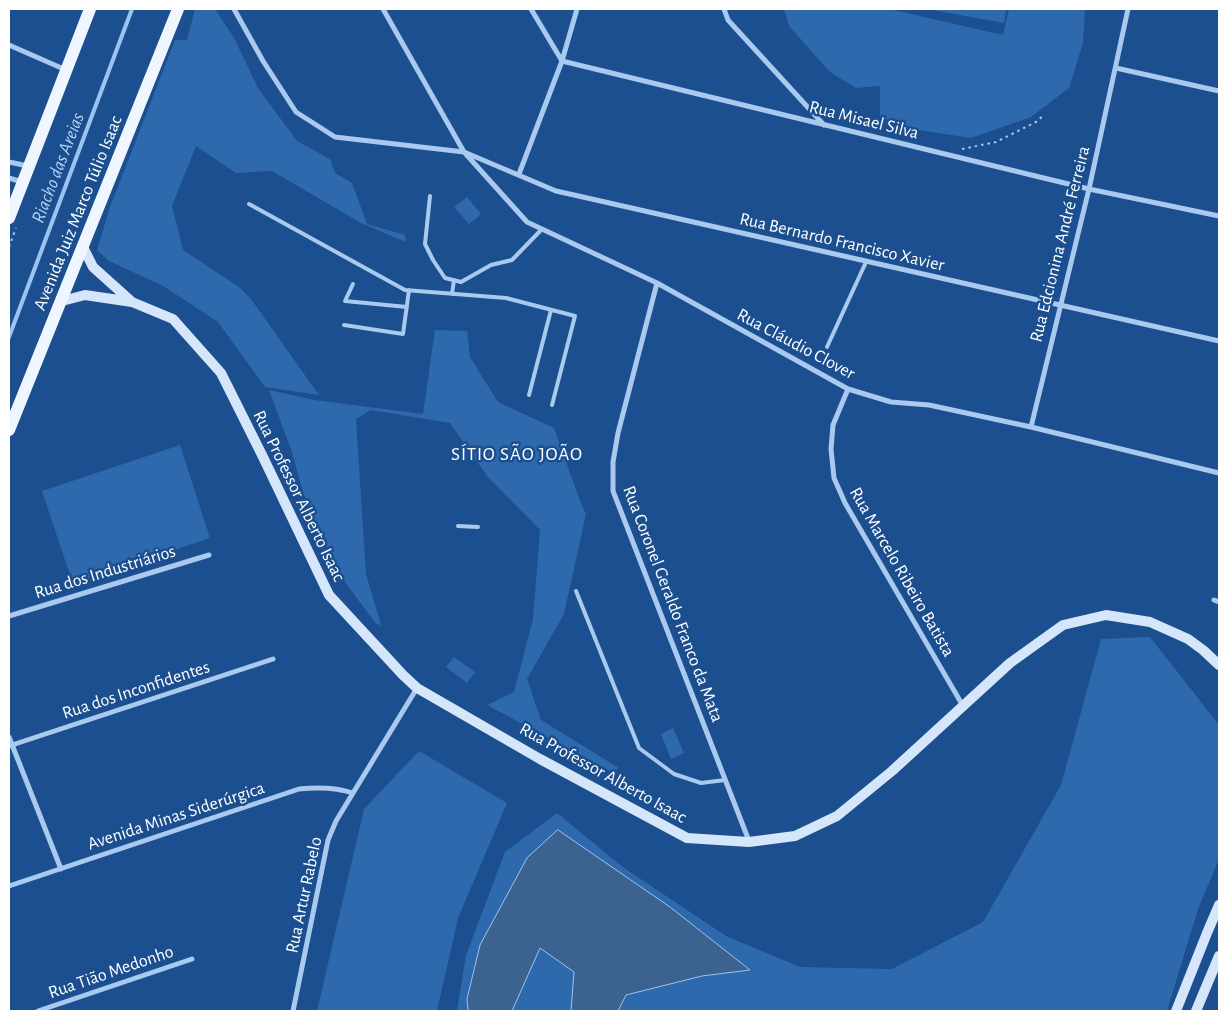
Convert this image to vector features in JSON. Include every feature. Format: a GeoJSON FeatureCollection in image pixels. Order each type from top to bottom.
{"type":"FeatureCollection","features":[{"type":"Feature","properties":{"kind":"main road"},"geometry":{"type":"LineString","coordinates":[[9,218],[90,9]]}},
{"type":"Feature","properties":{"kind":"main road","name":"Avenida Juiz Marco Túlio Isaac"},"geometry":{"type":"LineString","coordinates":[[9,430],[178,9]]}},
{"type":"Feature","properties":{"kind":"main road"},"geometry":{"type":"LineString","coordinates":[[83,247],[93,267],[132,302]]}},
{"type":"Feature","properties":{"kind":"main road"},"geometry":{"type":"LineString","coordinates":[[62,301],[85,295],[132,302]]}},
{"type":"Feature","properties":{"kind":"main road","name":"Rua Professor Alberto Isaac"},"geometry":{"type":"LineString","coordinates":[[132,302],[173,319],[221,373],[329,595],[403,675],[417,688],[540,759],[687,838],[749,842],[795,836],[837,816],[892,771],[1010,663],[1063,625],[1106,615],[1150,622],[1188,639],[1204,650],[1219,665]]}},
{"type":"Feature","properties":{"kind":"main road"},"geometry":{"type":"LineString","coordinates":[[1176,1011],[1219,905]]}},
{"type":"Feature","properties":{"kind":"main road"},"geometry":{"type":"LineString","coordinates":[[1196,1011],[1219,956]]}},
{"type":"Feature","properties":{"kind":"street","name":"Rua Bernardo Francisco Xavier"},"geometry":{"type":"LineString","coordinates":[[234,9],[263,61],[296,112],[335,137],[464,152],[556,190],[574,195],[1219,341]]}},
{"type":"Feature","properties":{"kind":"street","name":"Rua Cláudio Clover"},"geometry":{"type":"LineString","coordinates":[[383,9],[464,152],[527,222],[657,283],[848,389],[891,402],[929,405],[1030,427],[1219,474]]}},
{"type":"Feature","properties":{"kind":"street"},"geometry":{"type":"LineString","coordinates":[[531,9],[562,61]]}},
{"type":"Feature","properties":{"kind":"street"},"geometry":{"type":"LineString","coordinates":[[519,174],[562,61],[577,9]]}},
{"type":"Feature","properties":{"kind":"street"},"geometry":{"type":"LineString","coordinates":[[724,9],[728,20],[824,125]]}},
{"type":"Feature","properties":{"kind":"street","name":"Rua Edcionina André Ferreira"},"geometry":{"type":"LineString","coordinates":[[1030,427],[1088,189],[1128,9]]}},
{"type":"Feature","properties":{"kind":"street"},"geometry":{"type":"LineString","coordinates":[[9,45],[66,70]]}},
{"type":"Feature","properties":{"kind":"street","name":"Rua Misael Silva"},"geometry":{"type":"LineString","coordinates":[[562,61],[1088,189],[1219,216]]}},
{"type":"Feature","properties":{"kind":"street"},"geometry":{"type":"LineString","coordinates":[[1116,68],[1219,91]]}},
{"type":"Feature","properties":{"kind":"street"},"geometry":{"type":"LineString","coordinates":[[9,162],[29,166]]}},
{"type":"Feature","properties":{"kind":"street"},"geometry":{"type":"LineString","coordinates":[[9,178],[22,182]]}},
{"type":"Feature","properties":{"kind":"street","name":"Rua Coronel Geraldo Franco da Mata"},"geometry":{"type":"LineString","coordinates":[[657,283],[618,433],[612,462],[613,491],[749,842]]}},
{"type":"Feature","properties":{"kind":"street","name":"Rua Marcelo Ribeiro Batista"},"geometry":{"type":"LineString","coordinates":[[848,389],[833,425],[831,449],[834,478],[845,503],[963,706]]}},
{"type":"Feature","properties":{"kind":"street","name":"Rua dos Industriários"},"geometry":{"type":"LineString","coordinates":[[9,616],[209,555]]}},
{"type":"Feature","properties":{"kind":"street","name":"Rua dos Inconfidentes"},"geometry":{"type":"LineString","coordinates":[[10,746],[273,659]]}},
{"type":"Feature","properties":{"kind":"street","name":"Rua Artur Rabelo"},"geometry":{"type":"LineString","coordinates":[[293,1011],[328,840],[336,821],[417,688]]}},
{"type":"Feature","properties":{"kind":"street"},"geometry":{"type":"LineString","coordinates":[[9,737],[10,746],[61,869]]}},
{"type":"Feature","properties":{"kind":"street","name":"Avenida Minas Siderúrgica"},"geometry":{"type":"LineString","coordinates":[[9,886],[299,789],[314,787],[337,788],[353,793]]}},
{"type":"Feature","properties":{"kind":"street","name":"Rua Tião Medonho"},"geometry":{"type":"LineString","coordinates":[[38,1011],[192,959]]}},
{"type":"Feature","properties":{"kind":"lane"},"geometry":{"type":"LineString","coordinates":[[430,196],[425,244],[445,278],[461,282],[491,265],[512,260],[542,229]]}},
{"type":"Feature","properties":{"kind":"lane"},"geometry":{"type":"LineString","coordinates":[[249,204],[405,290],[506,298],[574,316],[552,405]]}},
{"type":"Feature","properties":{"kind":"lane"},"geometry":{"type":"LineString","coordinates":[[827,347],[866,262]]}},
{"type":"Feature","properties":{"kind":"lane"},"geometry":{"type":"LineString","coordinates":[[452,294],[454,280]]}},
{"type":"Feature","properties":{"kind":"lane"},"geometry":{"type":"LineString","coordinates":[[353,284],[345,301],[407,307]]}},
{"type":"Feature","properties":{"kind":"lane"},"geometry":{"type":"LineString","coordinates":[[344,325],[403,334],[409,290]]}},
{"type":"Feature","properties":{"kind":"lane"},"geometry":{"type":"LineString","coordinates":[[529,396],[551,310]]}},
{"type":"Feature","properties":{"kind":"lane"},"geometry":{"type":"LineString","coordinates":[[458,526],[478,527]]}},
{"type":"Feature","properties":{"kind":"lane"},"geometry":{"type":"LineString","coordinates":[[576,592],[640,748],[674,774],[702,783],[725,780]]}},
{"type":"Feature","properties":{"kind":"path"},"geometry":{"type":"LineString","coordinates":[[940,153],[996,142],[1036,122],[1044,115]]}},
{"type":"Feature","properties":{"kind":"shaded area"},"geometry":{"type":"Polygon","coordinates":[[[195,9],[215,9],[234,38],[258,88],[297,141],[330,159],[335,173],[352,183],[367,224],[405,235],[406,242],[361,223],[272,171],[236,173],[196,146],[172,206],[183,250],[239,287],[251,299],[319,395],[265,387],[218,322],[163,286],[109,261],[97,250],[110,207],[175,40],[187,40],[195,9]]]}},
{"type":"Feature","properties":{"kind":"shaded area"},"geometry":{"type":"Polygon","coordinates":[[[784,9],[889,9],[1003,35],[1009,9],[1085,9],[1083,43],[1069,88],[1031,117],[971,138],[905,128],[880,117],[880,86],[856,88],[830,72],[789,26],[784,9]]]}},
{"type":"Feature","properties":{"kind":"shaded area"},"geometry":{"type":"Polygon","coordinates":[[[927,9],[1006,9],[1004,23],[927,9]]]}},
{"type":"Feature","properties":{"kind":"shaded area"},"geometry":{"type":"Polygon","coordinates":[[[467,197],[481,214],[469,224],[454,207],[467,197]]]}},
{"type":"Feature","properties":{"kind":"shaded area"},"geometry":{"type":"Polygon","coordinates":[[[435,330],[467,331],[470,357],[498,402],[554,428],[586,514],[564,614],[527,679],[541,720],[619,768],[612,772],[487,705],[514,692],[533,619],[540,530],[487,476],[450,423],[371,410],[356,419],[366,574],[381,625],[376,624],[345,582],[315,522],[269,390],[314,400],[423,414],[435,330]]]}},
{"type":"Feature","properties":{"kind":"shaded area"},"geometry":{"type":"Polygon","coordinates":[[[180,445],[210,538],[73,584],[42,491],[180,445]]]}},
{"type":"Feature","properties":{"kind":"shaded area"},"geometry":{"type":"Polygon","coordinates":[[[1150,637],[1219,725],[1219,859],[1198,909],[1167,1011],[457,1011],[466,955],[505,852],[557,813],[624,868],[726,936],[800,967],[892,969],[983,922],[1061,785],[1101,639],[1150,637]]]}},
{"type":"Feature","properties":{"kind":"shaded area"},"geometry":{"type":"Polygon","coordinates":[[[454,657],[475,672],[467,683],[446,667],[454,657]]]}},
{"type":"Feature","properties":{"kind":"shaded area"},"geometry":{"type":"Polygon","coordinates":[[[673,728],[684,753],[671,759],[661,734],[673,728]]]}},
{"type":"Feature","properties":{"kind":"shaded area"},"geometry":{"type":"Polygon","coordinates":[[[419,751],[507,803],[458,918],[437,1011],[317,1011],[364,809],[419,751]]]}},
{"type":"Feature","properties":{"kind":"shaded area"},"geometry":{"type":"Polygon","coordinates":[[[558,830],[670,907],[750,970],[702,976],[626,995],[618,1011],[571,1011],[574,972],[540,948],[512,1011],[468,1011],[467,999],[480,945],[527,858],[558,830]]]}},
{"type":"Feature","properties":{"kind":"waterway","name":"Riacho das Areias"},"geometry":{"type":"LineString","coordinates":[[9,337],[132,9]]}},
{"type":"Feature","properties":{"kind":"district","name":"SÍTIO SÃO JOÃO"},"geometry":{"type":"Point","coordinates":[517,454]}}]}
